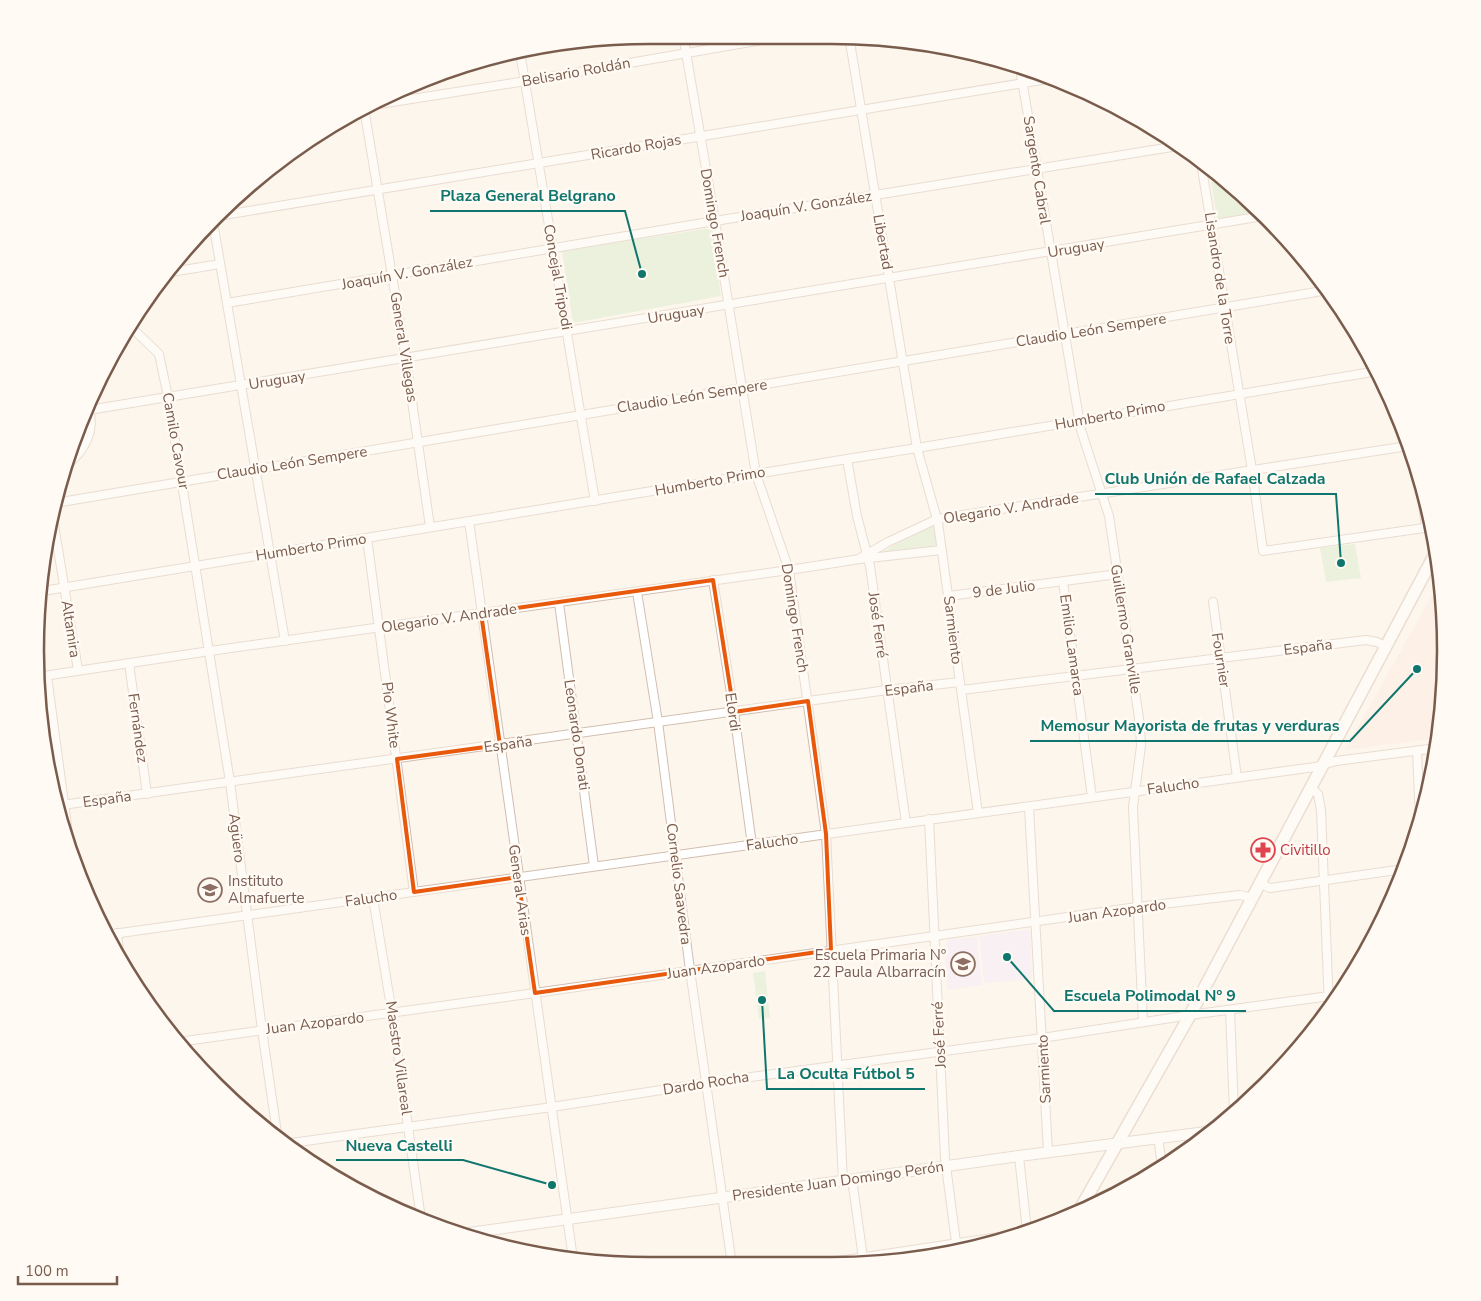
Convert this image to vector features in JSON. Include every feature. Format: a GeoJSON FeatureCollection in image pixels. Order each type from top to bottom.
{"type":"FeatureCollection","features":[{"type":"Feature","properties":{"kind":"main road"},"geometry":{"type":"LineString","coordinates":[[1085,1201],[1120,1142],[1190,1015],[1261,884],[1385,646],[1431,563]]}},
{"type":"Feature","properties":{"kind":"street","name":"Domingo French"},"geometry":{"type":"LineString","coordinates":[[684,44],[756,474],[789,570],[826,834],[837,1064],[848,1180],[863,1256]]}},
{"type":"Feature","properties":{"kind":"street","name":"Belisario Roldán"},"geometry":{"type":"LineString","coordinates":[[388,103],[738,44]]}},
{"type":"Feature","properties":{"kind":"street","name":"Libertad"},"geometry":{"type":"LineString","coordinates":[[850,45],[917,448]]}},
{"type":"Feature","properties":{"kind":"street","name":"Concejal Tripodi"},"geometry":{"type":"LineString","coordinates":[[521,58],[595,501]]}},
{"type":"Feature","properties":{"kind":"street","name":"Sargento Cabral"},"geometry":{"type":"LineString","coordinates":[[1021,75],[1079,420]]}},
{"type":"Feature","properties":{"kind":"street","name":"Ricardo Rojas"},"geometry":{"type":"LineString","coordinates":[[228,214],[1038,81]]}},
{"type":"Feature","properties":{"kind":"street","name":"General Villegas"},"geometry":{"type":"LineString","coordinates":[[366,115],[406,359],[430,527]]}},
{"type":"Feature","properties":{"kind":"street","name":"Joaquín V. González"},"geometry":{"type":"LineString","coordinates":[[227,303],[715,220],[1170,147]]}},
{"type":"Feature","properties":{"kind":"street","name":"Lisandro de la Torre"},"geometry":{"type":"LineString","coordinates":[[1202,171],[1240,394],[1263,551],[1425,528]]}},
{"type":"Feature","properties":{"kind":"street","name":"Uruguay"},"geometry":{"type":"LineString","coordinates":[[95,407],[241,386],[1256,217]]}},
{"type":"Feature","properties":{"kind":"street"},"geometry":{"type":"LineString","coordinates":[[214,228],[285,642]]}},
{"type":"Feature","properties":{"kind":"street"},"geometry":{"type":"LineString","coordinates":[[177,271],[220,264]]}},
{"type":"Feature","properties":{"kind":"street","name":"Claudio León Sempere"},"geometry":{"type":"LineString","coordinates":[[62,502],[1319,291]]}},
{"type":"Feature","properties":{"kind":"street","name":"Camilo Cavour"},"geometry":{"type":"LineString","coordinates":[[135,331],[159,354],[196,566]]}},
{"type":"Feature","properties":{"kind":"street","name":"Humberto Primo"},"geometry":{"type":"LineString","coordinates":[[47,591],[1370,372]]}},
{"type":"Feature","properties":{"kind":"street"},"geometry":{"type":"LineString","coordinates":[[75,459],[86,443],[90,427],[89,420]]}},
{"type":"Feature","properties":{"kind":"street","name":"Guillermo Granville"},"geometry":{"type":"LineString","coordinates":[[1079,420],[1083,438],[1109,516],[1141,736],[1133,807],[1143,1022]]}},
{"type":"Feature","properties":{"kind":"street","name":"Olegario V. Andrade"},"geometry":{"type":"LineString","coordinates":[[47,676],[129,662],[285,642],[860,559],[937,519],[1402,447]]}},
{"type":"Feature","properties":{"kind":"street","name":"Sarmiento"},"geometry":{"type":"LineString","coordinates":[[917,448],[937,519],[978,813]]}},
{"type":"Feature","properties":{"kind":"street","name":"José Ferré"},"geometry":{"type":"LineString","coordinates":[[847,459],[857,516],[868,556],[906,822]]}},
{"type":"Feature","properties":{"kind":"street","name":"General Arias"},"geometry":{"type":"LineString","coordinates":[[469,521],[572,1252]]}},
{"type":"Feature","properties":{"kind":"street","name":"Altamira"},"geometry":{"type":"LineString","coordinates":[[55,531],[78,670]]}},
{"type":"Feature","properties":{"kind":"street","name":"Pio White"},"geometry":{"type":"LineString","coordinates":[[367,538],[414,892]]}},
{"type":"Feature","properties":{"kind":"street","name":"Olegario V. Andrade"},"geometry":{"type":"LineString","coordinates":[[868,556],[942,550]]}},
{"type":"Feature","properties":{"kind":"street","name":"Agüero"},"geometry":{"type":"LineString","coordinates":[[196,566],[230,782],[276,1128]]}},
{"type":"Feature","properties":{"kind":"street","name":"9 de Julio"},"geometry":{"type":"LineString","coordinates":[[949,596],[1118,574]]}},
{"type":"Feature","properties":{"kind":"street","name":"Elordi"},"geometry":{"type":"LineString","coordinates":[[713,580],[734,712],[752,845]]}},
{"type":"Feature","properties":{"kind":"street","name":"Emilio Lamarca"},"geometry":{"type":"LineString","coordinates":[[1063,582],[1092,798]]}},
{"type":"Feature","properties":{"kind":"street","name":"Cornelio Saavedra"},"geometry":{"type":"LineString","coordinates":[[637,592],[658,722],[690,970],[731,1257]]}},
{"type":"Feature","properties":{"kind":"street","name":"Fournier"},"geometry":{"type":"LineString","coordinates":[[1213,602],[1237,777]]}},
{"type":"Feature","properties":{"kind":"street","name":"Leonardo Donati"},"geometry":{"type":"LineString","coordinates":[[559,603],[594,866]]}},
{"type":"Feature","properties":{"kind":"street","name":"España"},"geometry":{"type":"LineString","coordinates":[[65,805],[887,690],[1076,676],[1366,640],[1385,646]]}},
{"type":"Feature","properties":{"kind":"street","name":"Fernández"},"geometry":{"type":"LineString","coordinates":[[129,662],[146,794]]}},
{"type":"Feature","properties":{"kind":"street"},"geometry":{"type":"LineString","coordinates":[[47,676],[66,815]]}},
{"type":"Feature","properties":{"kind":"street","name":"Falucho"},"geometry":{"type":"LineString","coordinates":[[114,934],[906,822],[1029,807],[1315,767],[1324,764],[1429,749]]}},
{"type":"Feature","properties":{"kind":"street"},"geometry":{"type":"LineString","coordinates":[[1417,751],[1419,799]]}},
{"type":"Feature","properties":{"kind":"street"},"geometry":{"type":"LineString","coordinates":[[1311,788],[1318,794],[1321,810],[1333,991]]}},
{"type":"Feature","properties":{"kind":"street","name":"Sarmiento"},"geometry":{"type":"LineString","coordinates":[[1029,807],[1048,1152]]}},
{"type":"Feature","properties":{"kind":"street","name":"José Ferré"},"geometry":{"type":"LineString","coordinates":[[930,819],[946,1166],[956,1244]]}},
{"type":"Feature","properties":{"kind":"street"},"geometry":{"type":"LineString","coordinates":[[1261,884],[1270,888],[1396,870]]}},
{"type":"Feature","properties":{"kind":"street","name":"Juan Azopardo"},"geometry":{"type":"LineString","coordinates":[[186,1041],[1137,907],[1240,895],[1253,898]]}},
{"type":"Feature","properties":{"kind":"street","name":"Maestro Villareal"},"geometry":{"type":"LineString","coordinates":[[374,898],[421,1212]]}},
{"type":"Feature","properties":{"kind":"street"},"geometry":{"type":"LineString","coordinates":[[117,933],[118,941]]}},
{"type":"Feature","properties":{"kind":"street","name":"Dardo Rocha"},"geometry":{"type":"LineString","coordinates":[[295,1142],[552,1107],[837,1064],[1042,1038],[1190,1015],[1329,997]]}},
{"type":"Feature","properties":{"kind":"street"},"geometry":{"type":"LineString","coordinates":[[1230,1010],[1234,1104]]}},
{"type":"Feature","properties":{"kind":"street","name":"Presidente Juan Domingo Perón"},"geometry":{"type":"LineString","coordinates":[[477,1232],[1199,1133]]}},
{"type":"Feature","properties":{"kind":"street"},"geometry":{"type":"LineString","coordinates":[[1158,1137],[1161,1159]]}},
{"type":"Feature","properties":{"kind":"street"},"geometry":{"type":"LineString","coordinates":[[1018,1156],[1026,1225]]}},
{"type":"Feature","properties":{"kind":"highlighted area"},"geometry":{"type":"Polygon","coordinates":[[[713,580],[734,712],[808,701],[826,834],[831,950],[535,993],[518,877],[414,892],[397,759],[500,745],[481,613],[713,580]]]}},
{"type":"Feature","properties":{"kind":"shaded area"},"geometry":{"type":"Polygon","coordinates":[[[1434,592],[1437,650],[1436,690],[1431,739],[1345,750],[1434,592]]]}},
{"type":"Feature","properties":{"kind":"shaded area"},"geometry":{"type":"Polygon","coordinates":[[[1030,929],[1032,979],[984,983],[979,936],[1030,929]]]}},
{"type":"Feature","properties":{"kind":"shaded area","name":"Escuela Primaria Nº 22 Paula Albarracín"},"geometry":{"type":"Polygon","coordinates":[[[977,937],[982,985],[947,990],[945,943],[949,939],[977,937]]]}},
{"type":"Feature","properties":{"kind":"green space"},"geometry":{"type":"Polygon","coordinates":[[[1210,177],[1253,214],[1217,220],[1210,177]]]}},
{"type":"Feature","properties":{"kind":"green space"},"geometry":{"type":"Polygon","coordinates":[[[711,228],[721,296],[573,323],[562,251],[711,228]]]}},
{"type":"Feature","properties":{"kind":"green space"},"geometry":{"type":"Polygon","coordinates":[[[932,524],[936,525],[939,546],[880,553],[932,524]]]}},
{"type":"Feature","properties":{"kind":"green space"},"geometry":{"type":"Polygon","coordinates":[[[1355,544],[1361,578],[1326,582],[1320,548],[1355,544]]]}},
{"type":"Feature","properties":{"kind":"green space"},"geometry":{"type":"Polygon","coordinates":[[[765,971],[770,1018],[759,1019],[753,973],[765,971]]]}},
{"type":"Feature","properties":{"kind":"place","name":"Plaza General Belgrano"},"geometry":{"type":"Point","coordinates":[642,274]}},
{"type":"Feature","properties":{"kind":"place","name":"Club Unión de Rafael Calzada"},"geometry":{"type":"Point","coordinates":[1341,563]}},
{"type":"Feature","properties":{"kind":"place","name":"Memosur Mayorista de frutas y verduras"},"geometry":{"type":"Point","coordinates":[1417,669]}},
{"type":"Feature","properties":{"kind":"place","name":"Civitillo"},"geometry":{"type":"Point","coordinates":[1263,850]}},
{"type":"Feature","properties":{"kind":"place","name":"Instituto Almafuerte"},"geometry":{"type":"Point","coordinates":[210,890]}},
{"type":"Feature","properties":{"kind":"place","name":"Escuela Polimodal Nº 9"},"geometry":{"type":"Point","coordinates":[1007,957]}},
{"type":"Feature","properties":{"kind":"place","name":"Escuela Primaria Nº 22 Paula Albarracín"},"geometry":{"type":"Point","coordinates":[963,964]}},
{"type":"Feature","properties":{"kind":"place","name":"La Oculta Fútbol 5"},"geometry":{"type":"Point","coordinates":[762,1000]}},
{"type":"Feature","properties":{"kind":"place","name":"Nueva Castelli"},"geometry":{"type":"Point","coordinates":[552,1185]}}]}
